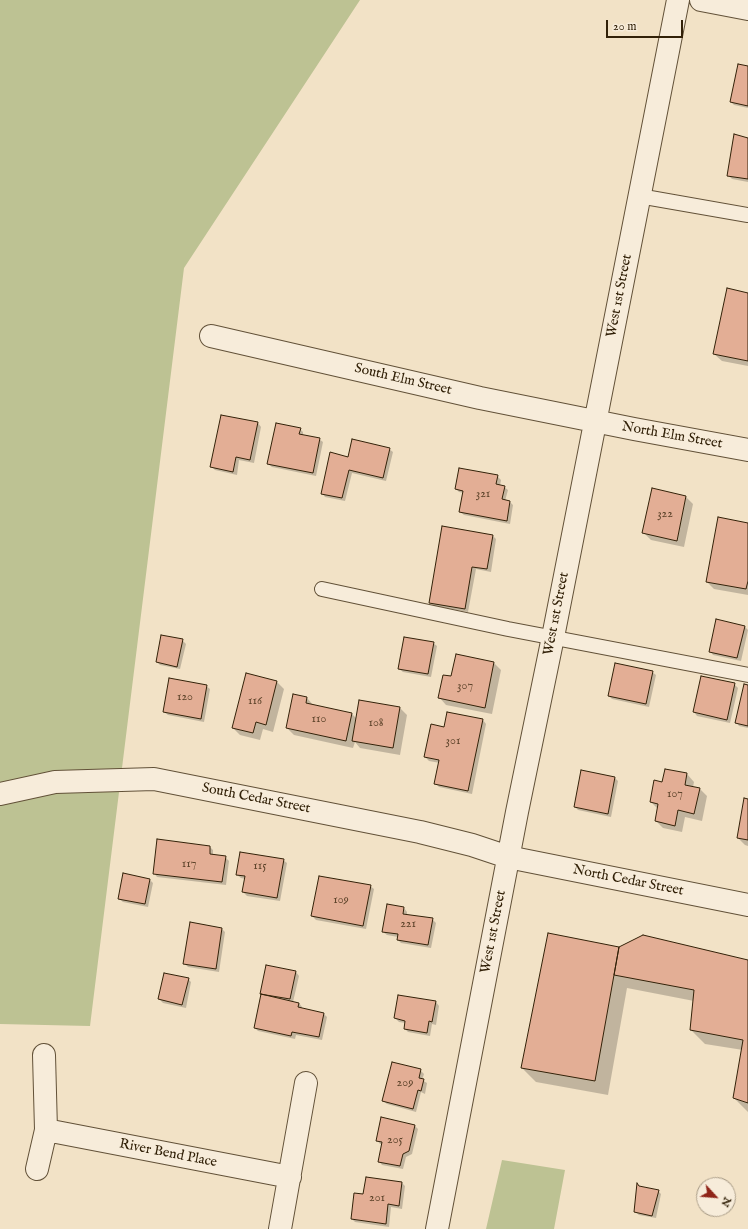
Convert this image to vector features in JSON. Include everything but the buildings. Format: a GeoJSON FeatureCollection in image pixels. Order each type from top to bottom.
{"type":"FeatureCollection","features":[{"type":"Feature","properties":{"kind":"street","name":"West 1st Street"},"geometry":{"type":"LineString","coordinates":[[437,1229],[508,857],[553,637],[678,0]]}},
{"type":"Feature","properties":{"kind":"street"},"geometry":{"type":"LineString","coordinates":[[701,0],[748,9]]}},
{"type":"Feature","properties":{"kind":"street","name":"South Elm Street"},"geometry":{"type":"LineString","coordinates":[[211,336],[480,398],[595,422]]}},
{"type":"Feature","properties":{"kind":"street","name":"North Elm Street"},"geometry":{"type":"LineString","coordinates":[[595,422],[748,450]]}},
{"type":"Feature","properties":{"kind":"street","name":"South Cedar Street"},"geometry":{"type":"LineString","coordinates":[[0,794],[55,782],[154,779],[420,832],[472,845],[508,857]]}},
{"type":"Feature","properties":{"kind":"street","name":"North Cedar Street"},"geometry":{"type":"LineString","coordinates":[[508,857],[748,905]]}},
{"type":"Feature","properties":{"kind":"street"},"geometry":{"type":"LineString","coordinates":[[38,1169],[46,1130],[44,1055]]}},
{"type":"Feature","properties":{"kind":"street"},"geometry":{"type":"LineString","coordinates":[[280,1229],[306,1083]]}},
{"type":"Feature","properties":{"kind":"street","name":"River Bend Place"},"geometry":{"type":"LineString","coordinates":[[46,1130],[290,1177]]}},
{"type":"Feature","properties":{"kind":"lane"},"geometry":{"type":"LineString","coordinates":[[639,196],[748,215]]}},
{"type":"Feature","properties":{"kind":"lane"},"geometry":{"type":"LineString","coordinates":[[322,589],[508,629],[748,675]]}},
{"type":"Feature","properties":{"kind":"green space"},"geometry":{"type":"Polygon","coordinates":[[[0,0],[360,0],[184,268],[90,1026],[0,1024],[0,0]]]}},
{"type":"Feature","properties":{"kind":"green space"},"geometry":{"type":"Polygon","coordinates":[[[502,1160],[565,1170],[554,1229],[486,1229],[502,1160]]]}}]}
